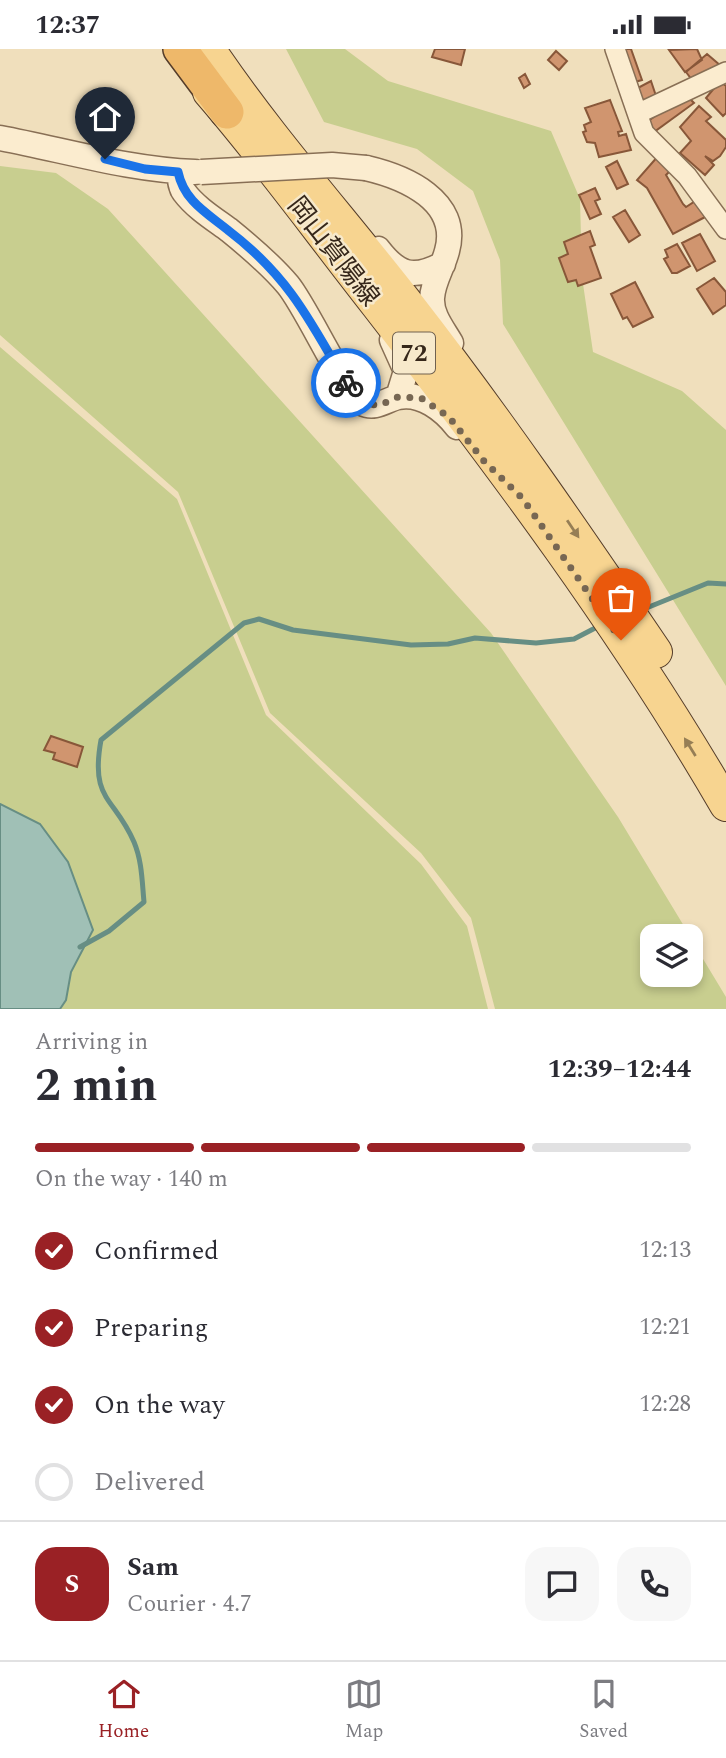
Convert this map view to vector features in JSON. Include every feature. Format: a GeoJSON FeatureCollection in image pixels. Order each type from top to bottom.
{"type":"FeatureCollection","features":[{"type":"Feature","properties":{"kind":"highway","name":"72"},"geometry":{"type":"LineString","coordinates":[[180,49],[237,109]]}},
{"type":"Feature","properties":{"kind":"highway","name":"72"},"geometry":{"type":"LineString","coordinates":[[202,49],[237,109]]}},
{"type":"Feature","properties":{"kind":"main road","name":"岡山賀陽線"},"geometry":{"type":"LineString","coordinates":[[172,49],[304,175],[408,305],[650,663],[726,762]]}},
{"type":"Feature","properties":{"kind":"main road","name":"岡山賀陽線"},"geometry":{"type":"LineString","coordinates":[[209,49],[237,109],[300,207],[538,500]]}},
{"type":"Feature","properties":{"kind":"main road","name":"岡山賀陽線"},"geometry":{"type":"LineString","coordinates":[[650,663],[726,805]]}},
{"type":"Feature","properties":{"kind":"street"},"geometry":{"type":"LineString","coordinates":[[615,49],[644,133],[687,176],[726,229]]}},
{"type":"Feature","properties":{"kind":"street"},"geometry":{"type":"LineString","coordinates":[[639,113],[726,72]]}},
{"type":"Feature","properties":{"kind":"street"},"geometry":{"type":"LineString","coordinates":[[0,138],[86,154],[145,169],[190,172],[332,165],[366,168],[402,178],[434,201],[447,223],[449,235],[432,300],[437,320],[454,349],[536,454],[538,500]]}},
{"type":"Feature","properties":{"kind":"street"},"geometry":{"type":"LineString","coordinates":[[190,172],[182,189],[194,203],[250,246],[288,285],[312,320],[351,392],[363,404],[380,405],[398,397],[421,398],[449,417],[484,461],[538,500]]}},
{"type":"Feature","properties":{"kind":"street"},"geometry":{"type":"LineString","coordinates":[[304,175],[337,195],[391,266],[401,272],[416,273],[443,264]]}},
{"type":"Feature","properties":{"kind":"street"},"geometry":{"type":"LineString","coordinates":[[300,207],[306,225],[326,255],[390,337],[403,359],[406,380],[398,397]]}},
{"type":"Feature","properties":{"kind":"green space"},"geometry":{"type":"Polygon","coordinates":[[[286,49],[345,49],[388,81],[551,131],[580,199],[582,277],[593,352],[682,391],[726,430],[726,686],[503,324],[500,260],[473,191],[417,149],[324,122],[286,49]]]}},
{"type":"Feature","properties":{"kind":"green space"},"geometry":{"type":"Polygon","coordinates":[[[0,166],[56,173],[108,209],[491,633],[618,817],[683,924],[640,924],[640,987],[703,987],[703,959],[726,997],[726,1009],[495,1009],[471,918],[421,853],[270,713],[178,492],[0,335],[0,166]]]}},
{"type":"Feature","properties":{"kind":"green space"},"geometry":{"type":"Polygon","coordinates":[[[0,347],[177,499],[266,715],[421,864],[467,926],[488,1009],[0,1009],[0,347]]]}},
{"type":"Feature","properties":{"kind":"water"},"geometry":{"type":"Polygon","coordinates":[[[0,804],[40,824],[68,862],[93,930],[71,972],[66,1000],[60,1009],[0,1009],[0,804]]]}},
{"type":"Feature","properties":{"kind":"building"},"geometry":{"type":"Polygon","coordinates":[[[435,49],[465,49],[461,65],[432,57],[435,49]]]}},
{"type":"Feature","properties":{"kind":"building"},"geometry":{"type":"Polygon","coordinates":[[[620,49],[631,49],[642,80],[631,83],[620,49]]]}},
{"type":"Feature","properties":{"kind":"building"},"geometry":{"type":"Polygon","coordinates":[[[697,49],[702,60],[685,72],[669,50],[697,49]]]}},
{"type":"Feature","properties":{"kind":"building"},"geometry":{"type":"Polygon","coordinates":[[[556,51],[567,61],[559,70],[548,60],[556,51]]]}},
{"type":"Feature","properties":{"kind":"building"},"geometry":{"type":"Polygon","coordinates":[[[707,54],[721,66],[715,71],[712,68],[692,80],[686,72],[707,54]]]}},
{"type":"Feature","properties":{"kind":"building"},"geometry":{"type":"Polygon","coordinates":[[[525,74],[530,84],[524,88],[519,78],[525,74]]]}},
{"type":"Feature","properties":{"kind":"building"},"geometry":{"type":"Polygon","coordinates":[[[651,81],[656,96],[640,104],[634,90],[651,81]]]}},
{"type":"Feature","properties":{"kind":"building"},"geometry":{"type":"Polygon","coordinates":[[[720,81],[726,86],[726,113],[723,116],[706,98],[720,81]]]}},
{"type":"Feature","properties":{"kind":"building"},"geometry":{"type":"Polygon","coordinates":[[[685,94],[694,103],[654,132],[647,122],[685,94]]]}},
{"type":"Feature","properties":{"kind":"building"},"geometry":{"type":"Polygon","coordinates":[[[610,100],[622,131],[618,132],[619,136],[626,134],[631,150],[599,157],[595,143],[587,142],[583,132],[586,131],[584,125],[591,122],[585,108],[610,100]]]}},
{"type":"Feature","properties":{"kind":"building"},"geometry":{"type":"Polygon","coordinates":[[[699,106],[711,117],[706,121],[726,140],[726,147],[720,156],[713,161],[705,156],[714,165],[705,175],[680,153],[691,141],[680,127],[699,106]]]}},
{"type":"Feature","properties":{"kind":"building"},"geometry":{"type":"Polygon","coordinates":[[[659,155],[673,168],[666,175],[683,204],[686,207],[697,200],[707,216],[673,234],[647,188],[637,180],[659,155]]]}},
{"type":"Feature","properties":{"kind":"building"},"geometry":{"type":"Polygon","coordinates":[[[617,161],[628,184],[617,189],[606,167],[617,161]]]}},
{"type":"Feature","properties":{"kind":"building"},"geometry":{"type":"Polygon","coordinates":[[[595,188],[600,199],[595,201],[601,214],[590,219],[579,195],[595,188]]]}},
{"type":"Feature","properties":{"kind":"building"},"geometry":{"type":"Polygon","coordinates":[[[625,210],[640,235],[629,242],[613,217],[625,210]]]}},
{"type":"Feature","properties":{"kind":"building"},"geometry":{"type":"Polygon","coordinates":[[[590,231],[595,245],[590,247],[601,278],[578,286],[576,280],[568,282],[559,258],[568,254],[564,242],[590,231]]]}},
{"type":"Feature","properties":{"kind":"building"},"geometry":{"type":"Polygon","coordinates":[[[700,234],[715,261],[697,271],[682,243],[700,234]]]}},
{"type":"Feature","properties":{"kind":"building"},"geometry":{"type":"Polygon","coordinates":[[[677,244],[690,266],[672,273],[664,259],[668,257],[665,250],[677,244]]]}},
{"type":"Feature","properties":{"kind":"building"},"geometry":{"type":"Polygon","coordinates":[[[714,278],[726,292],[726,305],[713,314],[697,289],[714,278]]]}},
{"type":"Feature","properties":{"kind":"building"},"geometry":{"type":"Polygon","coordinates":[[[635,282],[653,317],[633,327],[627,317],[623,319],[611,294],[635,282]]]}},
{"type":"Feature","properties":{"kind":"building"},"geometry":{"type":"Polygon","coordinates":[[[51,736],[83,747],[77,767],[53,759],[55,753],[44,750],[51,736]]]}},
{"type":"Feature","properties":{"kind":"waterway"},"geometry":{"type":"LineString","coordinates":[[639,611],[708,583],[726,584]]}},
{"type":"Feature","properties":{"kind":"waterway"},"geometry":{"type":"LineString","coordinates":[[80,947],[109,931],[144,902],[137,849],[101,787],[98,760],[101,740],[244,623],[259,619],[293,630],[411,645],[448,644],[475,638],[536,643],[574,639],[601,625]]}},
{"type":"Feature","properties":{"kind":"way so far"},"geometry":{"type":"LineString","coordinates":[[346,383],[363,404],[380,405],[398,397],[421,398],[449,417],[484,461],[523,499],[621,640]]}},
{"type":"Feature","properties":{"kind":"route"},"geometry":{"type":"LineString","coordinates":[[105,159],[145,169],[178,172],[182,189],[194,203],[250,246],[288,285],[312,320],[346,383]]}}]}
